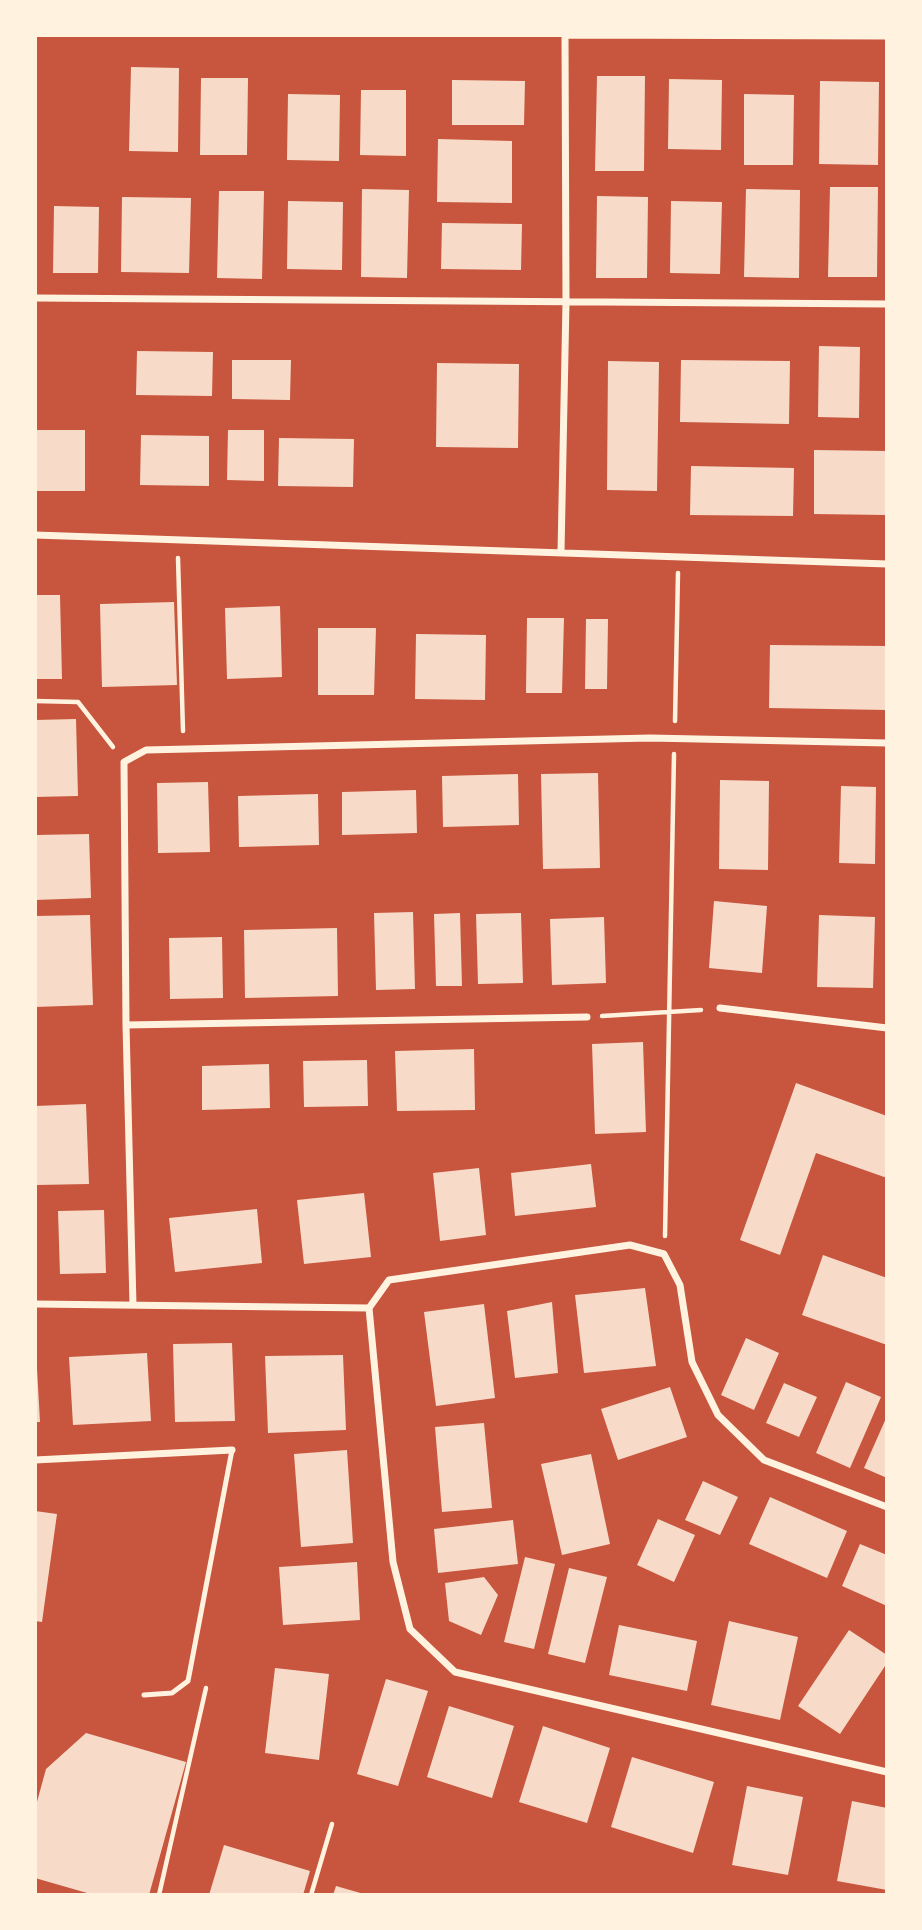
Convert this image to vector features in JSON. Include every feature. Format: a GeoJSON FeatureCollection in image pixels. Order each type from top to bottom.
{"type":"FeatureCollection","features":[{"type":"Feature","properties":{"kind":"street"},"geometry":{"type":"LineString","coordinates":[[561,552],[566,302],[565,35],[887,36]]}},
{"type":"Feature","properties":{"kind":"street"},"geometry":{"type":"LineString","coordinates":[[35,298],[887,304]]}},
{"type":"Feature","properties":{"kind":"street"},"geometry":{"type":"LineString","coordinates":[[35,534],[887,564]]}},
{"type":"Feature","properties":{"kind":"street"},"geometry":{"type":"LineString","coordinates":[[133,1305],[126,1025],[124,762],[146,750],[650,738],[887,743]]}},
{"type":"Feature","properties":{"kind":"street"},"geometry":{"type":"LineString","coordinates":[[720,1008],[887,1028]]}},
{"type":"Feature","properties":{"kind":"street"},"geometry":{"type":"LineString","coordinates":[[126,1025],[587,1017]]}},
{"type":"Feature","properties":{"kind":"street"},"geometry":{"type":"LineString","coordinates":[[887,1507],[764,1460],[718,1415],[692,1362],[681,1285],[664,1254],[630,1245],[389,1280],[369,1308],[393,1562],[410,1629],[454,1671],[885,1771],[887,1762]]}},
{"type":"Feature","properties":{"kind":"street"},"geometry":{"type":"LineString","coordinates":[[35,1304],[369,1308]]}},
{"type":"Feature","properties":{"kind":"street"},"geometry":{"type":"LineString","coordinates":[[35,1460],[232,1450]]}},
{"type":"Feature","properties":{"kind":"lane"},"geometry":{"type":"LineString","coordinates":[[144,1695],[172,1693],[188,1681],[232,1450]]}},
{"type":"Feature","properties":{"kind":"path"},"geometry":{"type":"LineString","coordinates":[[177,539],[183,750]]}},
{"type":"Feature","properties":{"kind":"path"},"geometry":{"type":"LineString","coordinates":[[664,1254],[678,556]]}},
{"type":"Feature","properties":{"kind":"path"},"geometry":{"type":"LineString","coordinates":[[35,701],[78,702],[124,762]]}},
{"type":"Feature","properties":{"kind":"path"},"geometry":{"type":"LineString","coordinates":[[587,1017],[720,1008]]}},
{"type":"Feature","properties":{"kind":"path"},"geometry":{"type":"LineString","coordinates":[[159,1895],[207,1683],[190,1670]]}},
{"type":"Feature","properties":{"kind":"path"},"geometry":{"type":"LineString","coordinates":[[311,1895],[332,1824]]}},
{"type":"Feature","properties":{"kind":"building"},"geometry":{"type":"Polygon","coordinates":[[[131,67],[179,68],[178,152],[129,151],[131,67]]]}},
{"type":"Feature","properties":{"kind":"building"},"geometry":{"type":"Polygon","coordinates":[[[597,76],[645,76],[644,171],[595,171],[597,76]]]}},
{"type":"Feature","properties":{"kind":"building"},"geometry":{"type":"Polygon","coordinates":[[[201,78],[248,78],[247,155],[200,155],[201,78]]]}},
{"type":"Feature","properties":{"kind":"building"},"geometry":{"type":"Polygon","coordinates":[[[669,79],[722,80],[721,150],[668,149],[669,79]]]}},
{"type":"Feature","properties":{"kind":"building"},"geometry":{"type":"Polygon","coordinates":[[[452,80],[525,81],[524,125],[452,125],[452,80]]]}},
{"type":"Feature","properties":{"kind":"building"},"geometry":{"type":"Polygon","coordinates":[[[820,81],[879,82],[878,165],[819,164],[820,81]]]}},
{"type":"Feature","properties":{"kind":"building"},"geometry":{"type":"Polygon","coordinates":[[[361,90],[406,90],[406,156],[360,155],[361,90]]]}},
{"type":"Feature","properties":{"kind":"building"},"geometry":{"type":"Polygon","coordinates":[[[288,94],[340,95],[339,161],[287,160],[288,94]]]}},
{"type":"Feature","properties":{"kind":"building"},"geometry":{"type":"Polygon","coordinates":[[[744,94],[794,95],[793,165],[744,165],[744,94]]]}},
{"type":"Feature","properties":{"kind":"building"},"geometry":{"type":"Polygon","coordinates":[[[438,139],[512,141],[512,203],[437,202],[438,139]]]}},
{"type":"Feature","properties":{"kind":"building"},"geometry":{"type":"Polygon","coordinates":[[[830,187],[878,187],[877,277],[828,277],[830,187]]]}},
{"type":"Feature","properties":{"kind":"building"},"geometry":{"type":"Polygon","coordinates":[[[362,189],[409,190],[407,278],[361,277],[362,189]]]}},
{"type":"Feature","properties":{"kind":"building"},"geometry":{"type":"Polygon","coordinates":[[[746,189],[800,190],[799,278],[744,277],[746,189]]]}},
{"type":"Feature","properties":{"kind":"building"},"geometry":{"type":"Polygon","coordinates":[[[219,191],[264,191],[262,279],[217,278],[219,191]]]}},
{"type":"Feature","properties":{"kind":"building"},"geometry":{"type":"Polygon","coordinates":[[[597,196],[648,197],[647,278],[596,278],[597,196]]]}},
{"type":"Feature","properties":{"kind":"building"},"geometry":{"type":"Polygon","coordinates":[[[122,197],[191,198],[189,273],[121,272],[122,197]]]}},
{"type":"Feature","properties":{"kind":"building"},"geometry":{"type":"Polygon","coordinates":[[[288,201],[343,202],[342,270],[287,269],[288,201]]]}},
{"type":"Feature","properties":{"kind":"building"},"geometry":{"type":"Polygon","coordinates":[[[671,201],[722,202],[720,274],[670,273],[671,201]]]}},
{"type":"Feature","properties":{"kind":"building"},"geometry":{"type":"Polygon","coordinates":[[[54,206],[99,207],[98,273],[53,273],[54,206]]]}},
{"type":"Feature","properties":{"kind":"building"},"geometry":{"type":"Polygon","coordinates":[[[442,223],[522,224],[521,270],[441,269],[442,223]]]}},
{"type":"Feature","properties":{"kind":"building"},"geometry":{"type":"Polygon","coordinates":[[[819,346],[860,347],[859,418],[818,417],[819,346]]]}},
{"type":"Feature","properties":{"kind":"building"},"geometry":{"type":"Polygon","coordinates":[[[137,351],[213,352],[212,396],[136,395],[137,351]]]}},
{"type":"Feature","properties":{"kind":"building"},"geometry":{"type":"Polygon","coordinates":[[[232,360],[291,360],[290,400],[232,399],[232,360]]]}},
{"type":"Feature","properties":{"kind":"building"},"geometry":{"type":"Polygon","coordinates":[[[681,360],[790,361],[789,424],[680,422],[681,360]]]}},
{"type":"Feature","properties":{"kind":"building"},"geometry":{"type":"Polygon","coordinates":[[[608,361],[659,362],[657,491],[607,490],[608,361]]]}},
{"type":"Feature","properties":{"kind":"building"},"geometry":{"type":"Polygon","coordinates":[[[437,363],[519,364],[518,448],[436,447],[437,363]]]}},
{"type":"Feature","properties":{"kind":"building"},"geometry":{"type":"Polygon","coordinates":[[[35,430],[85,430],[85,491],[35,491],[35,430]]]}},
{"type":"Feature","properties":{"kind":"building"},"geometry":{"type":"Polygon","coordinates":[[[228,430],[264,430],[264,481],[227,480],[228,430]]]}},
{"type":"Feature","properties":{"kind":"building"},"geometry":{"type":"Polygon","coordinates":[[[141,435],[209,436],[209,486],[140,485],[141,435]]]}},
{"type":"Feature","properties":{"kind":"building"},"geometry":{"type":"Polygon","coordinates":[[[279,438],[354,439],[353,487],[278,486],[279,438]]]}},
{"type":"Feature","properties":{"kind":"building"},"geometry":{"type":"Polygon","coordinates":[[[814,450],[887,451],[886,515],[814,514],[814,450]]]}},
{"type":"Feature","properties":{"kind":"building"},"geometry":{"type":"Polygon","coordinates":[[[691,466],[794,468],[793,516],[690,515],[691,466]]]}},
{"type":"Feature","properties":{"kind":"building"},"geometry":{"type":"Polygon","coordinates":[[[35,595],[60,595],[62,679],[35,679],[35,595]]]}},
{"type":"Feature","properties":{"kind":"building"},"geometry":{"type":"Polygon","coordinates":[[[174,602],[177,685],[102,687],[100,604],[174,602]]]}},
{"type":"Feature","properties":{"kind":"building"},"geometry":{"type":"Polygon","coordinates":[[[280,606],[282,677],[227,679],[225,608],[280,606]]]}},
{"type":"Feature","properties":{"kind":"building"},"geometry":{"type":"Polygon","coordinates":[[[527,618],[564,618],[562,693],[526,693],[527,618]]]}},
{"type":"Feature","properties":{"kind":"building"},"geometry":{"type":"Polygon","coordinates":[[[586,619],[608,619],[607,689],[585,689],[586,619]]]}},
{"type":"Feature","properties":{"kind":"building"},"geometry":{"type":"Polygon","coordinates":[[[318,628],[376,628],[374,695],[318,695],[318,628]]]}},
{"type":"Feature","properties":{"kind":"building"},"geometry":{"type":"Polygon","coordinates":[[[416,634],[486,635],[485,700],[415,699],[416,634]]]}},
{"type":"Feature","properties":{"kind":"building"},"geometry":{"type":"Polygon","coordinates":[[[770,645],[887,646],[887,710],[769,708],[770,645]]]}},
{"type":"Feature","properties":{"kind":"building"},"geometry":{"type":"Polygon","coordinates":[[[76,719],[78,796],[35,797],[35,720],[76,719]]]}},
{"type":"Feature","properties":{"kind":"building"},"geometry":{"type":"Polygon","coordinates":[[[598,773],[600,868],[543,869],[541,774],[598,773]]]}},
{"type":"Feature","properties":{"kind":"building"},"geometry":{"type":"Polygon","coordinates":[[[518,774],[519,825],[443,827],[442,776],[518,774]]]}},
{"type":"Feature","properties":{"kind":"building"},"geometry":{"type":"Polygon","coordinates":[[[720,780],[769,781],[768,870],[719,869],[720,780]]]}},
{"type":"Feature","properties":{"kind":"building"},"geometry":{"type":"Polygon","coordinates":[[[208,782],[210,852],[158,853],[157,783],[208,782]]]}},
{"type":"Feature","properties":{"kind":"building"},"geometry":{"type":"Polygon","coordinates":[[[841,786],[876,787],[875,864],[839,863],[841,786]]]}},
{"type":"Feature","properties":{"kind":"building"},"geometry":{"type":"Polygon","coordinates":[[[416,790],[417,833],[342,835],[342,792],[416,790]]]}},
{"type":"Feature","properties":{"kind":"building"},"geometry":{"type":"Polygon","coordinates":[[[318,794],[319,845],[239,847],[238,796],[318,794]]]}},
{"type":"Feature","properties":{"kind":"building"},"geometry":{"type":"Polygon","coordinates":[[[89,834],[91,898],[35,900],[35,835],[89,834]]]}},
{"type":"Feature","properties":{"kind":"building"},"geometry":{"type":"Polygon","coordinates":[[[714,901],[767,906],[762,973],[709,968],[714,901]]]}},
{"type":"Feature","properties":{"kind":"building"},"geometry":{"type":"Polygon","coordinates":[[[413,912],[415,989],[376,990],[374,913],[413,912]]]}},
{"type":"Feature","properties":{"kind":"building"},"geometry":{"type":"Polygon","coordinates":[[[460,913],[462,986],[436,986],[434,914],[460,913]]]}},
{"type":"Feature","properties":{"kind":"building"},"geometry":{"type":"Polygon","coordinates":[[[521,913],[523,983],[478,984],[476,914],[521,913]]]}},
{"type":"Feature","properties":{"kind":"building"},"geometry":{"type":"Polygon","coordinates":[[[90,915],[93,1005],[35,1007],[35,916],[90,915]]]}},
{"type":"Feature","properties":{"kind":"building"},"geometry":{"type":"Polygon","coordinates":[[[819,915],[875,917],[873,988],[817,987],[819,915]]]}},
{"type":"Feature","properties":{"kind":"building"},"geometry":{"type":"Polygon","coordinates":[[[604,917],[606,983],[552,985],[550,919],[604,917]]]}},
{"type":"Feature","properties":{"kind":"building"},"geometry":{"type":"Polygon","coordinates":[[[337,928],[338,996],[245,998],[244,930],[337,928]]]}},
{"type":"Feature","properties":{"kind":"building"},"geometry":{"type":"Polygon","coordinates":[[[222,937],[223,998],[170,999],[169,938],[222,937]]]}},
{"type":"Feature","properties":{"kind":"building"},"geometry":{"type":"Polygon","coordinates":[[[643,1042],[646,1132],[595,1134],[592,1044],[643,1042]]]}},
{"type":"Feature","properties":{"kind":"building"},"geometry":{"type":"Polygon","coordinates":[[[474,1049],[475,1110],[397,1111],[395,1051],[474,1049]]]}},
{"type":"Feature","properties":{"kind":"building"},"geometry":{"type":"Polygon","coordinates":[[[367,1060],[368,1106],[304,1107],[303,1061],[367,1060]]]}},
{"type":"Feature","properties":{"kind":"building"},"geometry":{"type":"Polygon","coordinates":[[[269,1064],[270,1108],[202,1110],[202,1066],[269,1064]]]}},
{"type":"Feature","properties":{"kind":"building"},"geometry":{"type":"Polygon","coordinates":[[[796,1083],[887,1116],[887,1178],[816,1153],[780,1255],[740,1240],[796,1083]]]}},
{"type":"Feature","properties":{"kind":"building"},"geometry":{"type":"Polygon","coordinates":[[[86,1104],[89,1184],[37,1185],[35,1106],[86,1104]]]}},
{"type":"Feature","properties":{"kind":"building"},"geometry":{"type":"Polygon","coordinates":[[[591,1164],[596,1207],[515,1216],[511,1173],[591,1164]]]}},
{"type":"Feature","properties":{"kind":"building"},"geometry":{"type":"Polygon","coordinates":[[[479,1168],[486,1235],[440,1241],[433,1173],[479,1168]]]}},
{"type":"Feature","properties":{"kind":"building"},"geometry":{"type":"Polygon","coordinates":[[[364,1193],[371,1257],[304,1264],[297,1200],[364,1193]]]}},
{"type":"Feature","properties":{"kind":"building"},"geometry":{"type":"Polygon","coordinates":[[[257,1209],[262,1263],[175,1272],[169,1218],[257,1209]]]}},
{"type":"Feature","properties":{"kind":"building"},"geometry":{"type":"Polygon","coordinates":[[[104,1210],[106,1273],[60,1274],[58,1211],[104,1210]]]}},
{"type":"Feature","properties":{"kind":"building"},"geometry":{"type":"Polygon","coordinates":[[[823,1255],[887,1278],[887,1345],[802,1315],[823,1255]]]}},
{"type":"Feature","properties":{"kind":"building"},"geometry":{"type":"Polygon","coordinates":[[[645,1288],[656,1366],[584,1373],[575,1295],[645,1288]]]}},
{"type":"Feature","properties":{"kind":"building"},"geometry":{"type":"Polygon","coordinates":[[[552,1302],[558,1373],[515,1378],[507,1311],[552,1302]]]}},
{"type":"Feature","properties":{"kind":"building"},"geometry":{"type":"Polygon","coordinates":[[[484,1304],[495,1398],[436,1406],[424,1312],[484,1304]]]}},
{"type":"Feature","properties":{"kind":"building"},"geometry":{"type":"Polygon","coordinates":[[[746,1338],[779,1353],[754,1410],[721,1395],[746,1338]]]}},
{"type":"Feature","properties":{"kind":"building"},"geometry":{"type":"Polygon","coordinates":[[[232,1343],[235,1421],[175,1422],[173,1344],[232,1343]]]}},
{"type":"Feature","properties":{"kind":"building"},"geometry":{"type":"Polygon","coordinates":[[[147,1353],[151,1421],[73,1425],[69,1357],[147,1353]]]}},
{"type":"Feature","properties":{"kind":"building"},"geometry":{"type":"Polygon","coordinates":[[[343,1355],[346,1430],[268,1433],[265,1356],[343,1355]]]}},
{"type":"Feature","properties":{"kind":"building"},"geometry":{"type":"Polygon","coordinates":[[[37,1369],[40,1422],[35,1422],[37,1369]]]}},
{"type":"Feature","properties":{"kind":"building"},"geometry":{"type":"Polygon","coordinates":[[[846,1382],[881,1397],[850,1468],[816,1453],[846,1382]]]}},
{"type":"Feature","properties":{"kind":"building"},"geometry":{"type":"Polygon","coordinates":[[[784,1383],[817,1397],[799,1437],[766,1423],[784,1383]]]}},
{"type":"Feature","properties":{"kind":"building"},"geometry":{"type":"Polygon","coordinates":[[[670,1387],[687,1437],[618,1460],[601,1409],[670,1387]]]}},
{"type":"Feature","properties":{"kind":"building"},"geometry":{"type":"Polygon","coordinates":[[[887,1416],[887,1478],[864,1468],[887,1416]]]}},
{"type":"Feature","properties":{"kind":"building"},"geometry":{"type":"Polygon","coordinates":[[[484,1423],[492,1508],[442,1512],[435,1427],[484,1423]]]}},
{"type":"Feature","properties":{"kind":"building"},"geometry":{"type":"Polygon","coordinates":[[[347,1450],[353,1543],[301,1547],[294,1454],[347,1450]]]}},
{"type":"Feature","properties":{"kind":"building"},"geometry":{"type":"Polygon","coordinates":[[[591,1454],[610,1544],[562,1555],[541,1464],[591,1454]]]}},
{"type":"Feature","properties":{"kind":"building"},"geometry":{"type":"Polygon","coordinates":[[[703,1481],[738,1497],[720,1535],[685,1520],[703,1481]]]}},
{"type":"Feature","properties":{"kind":"building"},"geometry":{"type":"Polygon","coordinates":[[[770,1497],[847,1531],[827,1578],[749,1544],[770,1497]]]}},
{"type":"Feature","properties":{"kind":"building"},"geometry":{"type":"Polygon","coordinates":[[[35,1511],[57,1514],[42,1622],[35,1621],[35,1511]]]}},
{"type":"Feature","properties":{"kind":"building"},"geometry":{"type":"Polygon","coordinates":[[[658,1519],[695,1535],[674,1582],[637,1565],[658,1519]]]}},
{"type":"Feature","properties":{"kind":"building"},"geometry":{"type":"Polygon","coordinates":[[[513,1520],[518,1564],[438,1573],[434,1529],[513,1520]]]}},
{"type":"Feature","properties":{"kind":"building"},"geometry":{"type":"Polygon","coordinates":[[[860,1544],[887,1555],[887,1606],[842,1586],[860,1544]]]}},
{"type":"Feature","properties":{"kind":"building"},"geometry":{"type":"Polygon","coordinates":[[[525,1557],[555,1564],[534,1649],[504,1642],[525,1557]]]}},
{"type":"Feature","properties":{"kind":"building"},"geometry":{"type":"Polygon","coordinates":[[[357,1562],[360,1620],[283,1625],[279,1567],[357,1562]]]}},
{"type":"Feature","properties":{"kind":"building"},"geometry":{"type":"Polygon","coordinates":[[[569,1568],[607,1577],[585,1663],[548,1654],[569,1568]]]}},
{"type":"Feature","properties":{"kind":"building"},"geometry":{"type":"Polygon","coordinates":[[[484,1577],[498,1595],[481,1635],[449,1621],[445,1583],[484,1577]]]}},
{"type":"Feature","properties":{"kind":"building"},"geometry":{"type":"Polygon","coordinates":[[[729,1621],[798,1637],[780,1720],[711,1705],[729,1621]]]}},
{"type":"Feature","properties":{"kind":"building"},"geometry":{"type":"Polygon","coordinates":[[[619,1625],[697,1641],[687,1691],[609,1675],[619,1625]]]}},
{"type":"Feature","properties":{"kind":"building"},"geometry":{"type":"Polygon","coordinates":[[[849,1630],[887,1655],[887,1663],[840,1734],[798,1706],[849,1630]]]}},
{"type":"Feature","properties":{"kind":"building"},"geometry":{"type":"Polygon","coordinates":[[[275,1668],[329,1674],[319,1760],[265,1753],[275,1668]]]}},
{"type":"Feature","properties":{"kind":"building"},"geometry":{"type":"Polygon","coordinates":[[[386,1679],[428,1691],[398,1786],[357,1774],[386,1679]]]}},
{"type":"Feature","properties":{"kind":"building"},"geometry":{"type":"Polygon","coordinates":[[[449,1706],[514,1726],[492,1798],[427,1777],[449,1706]]]}},
{"type":"Feature","properties":{"kind":"building"},"geometry":{"type":"Polygon","coordinates":[[[543,1726],[610,1748],[587,1823],[519,1802],[543,1726]]]}},
{"type":"Feature","properties":{"kind":"building"},"geometry":{"type":"Polygon","coordinates":[[[86,1733],[186,1762],[149,1895],[94,1895],[35,1878],[35,1809],[46,1769],[86,1733]]]}},
{"type":"Feature","properties":{"kind":"building"},"geometry":{"type":"Polygon","coordinates":[[[632,1757],[714,1782],[693,1853],[611,1827],[632,1757]]]}},
{"type":"Feature","properties":{"kind":"building"},"geometry":{"type":"Polygon","coordinates":[[[747,1786],[803,1797],[788,1875],[732,1865],[747,1786]]]}},
{"type":"Feature","properties":{"kind":"building"},"geometry":{"type":"Polygon","coordinates":[[[852,1801],[887,1808],[887,1890],[837,1881],[852,1801]]]}},
{"type":"Feature","properties":{"kind":"building"},"geometry":{"type":"Polygon","coordinates":[[[224,1845],[310,1871],[303,1895],[209,1895],[224,1845]]]}},
{"type":"Feature","properties":{"kind":"building"},"geometry":{"type":"Polygon","coordinates":[[[336,1886],[364,1894],[364,1895],[333,1895],[336,1886]]]}}]}
